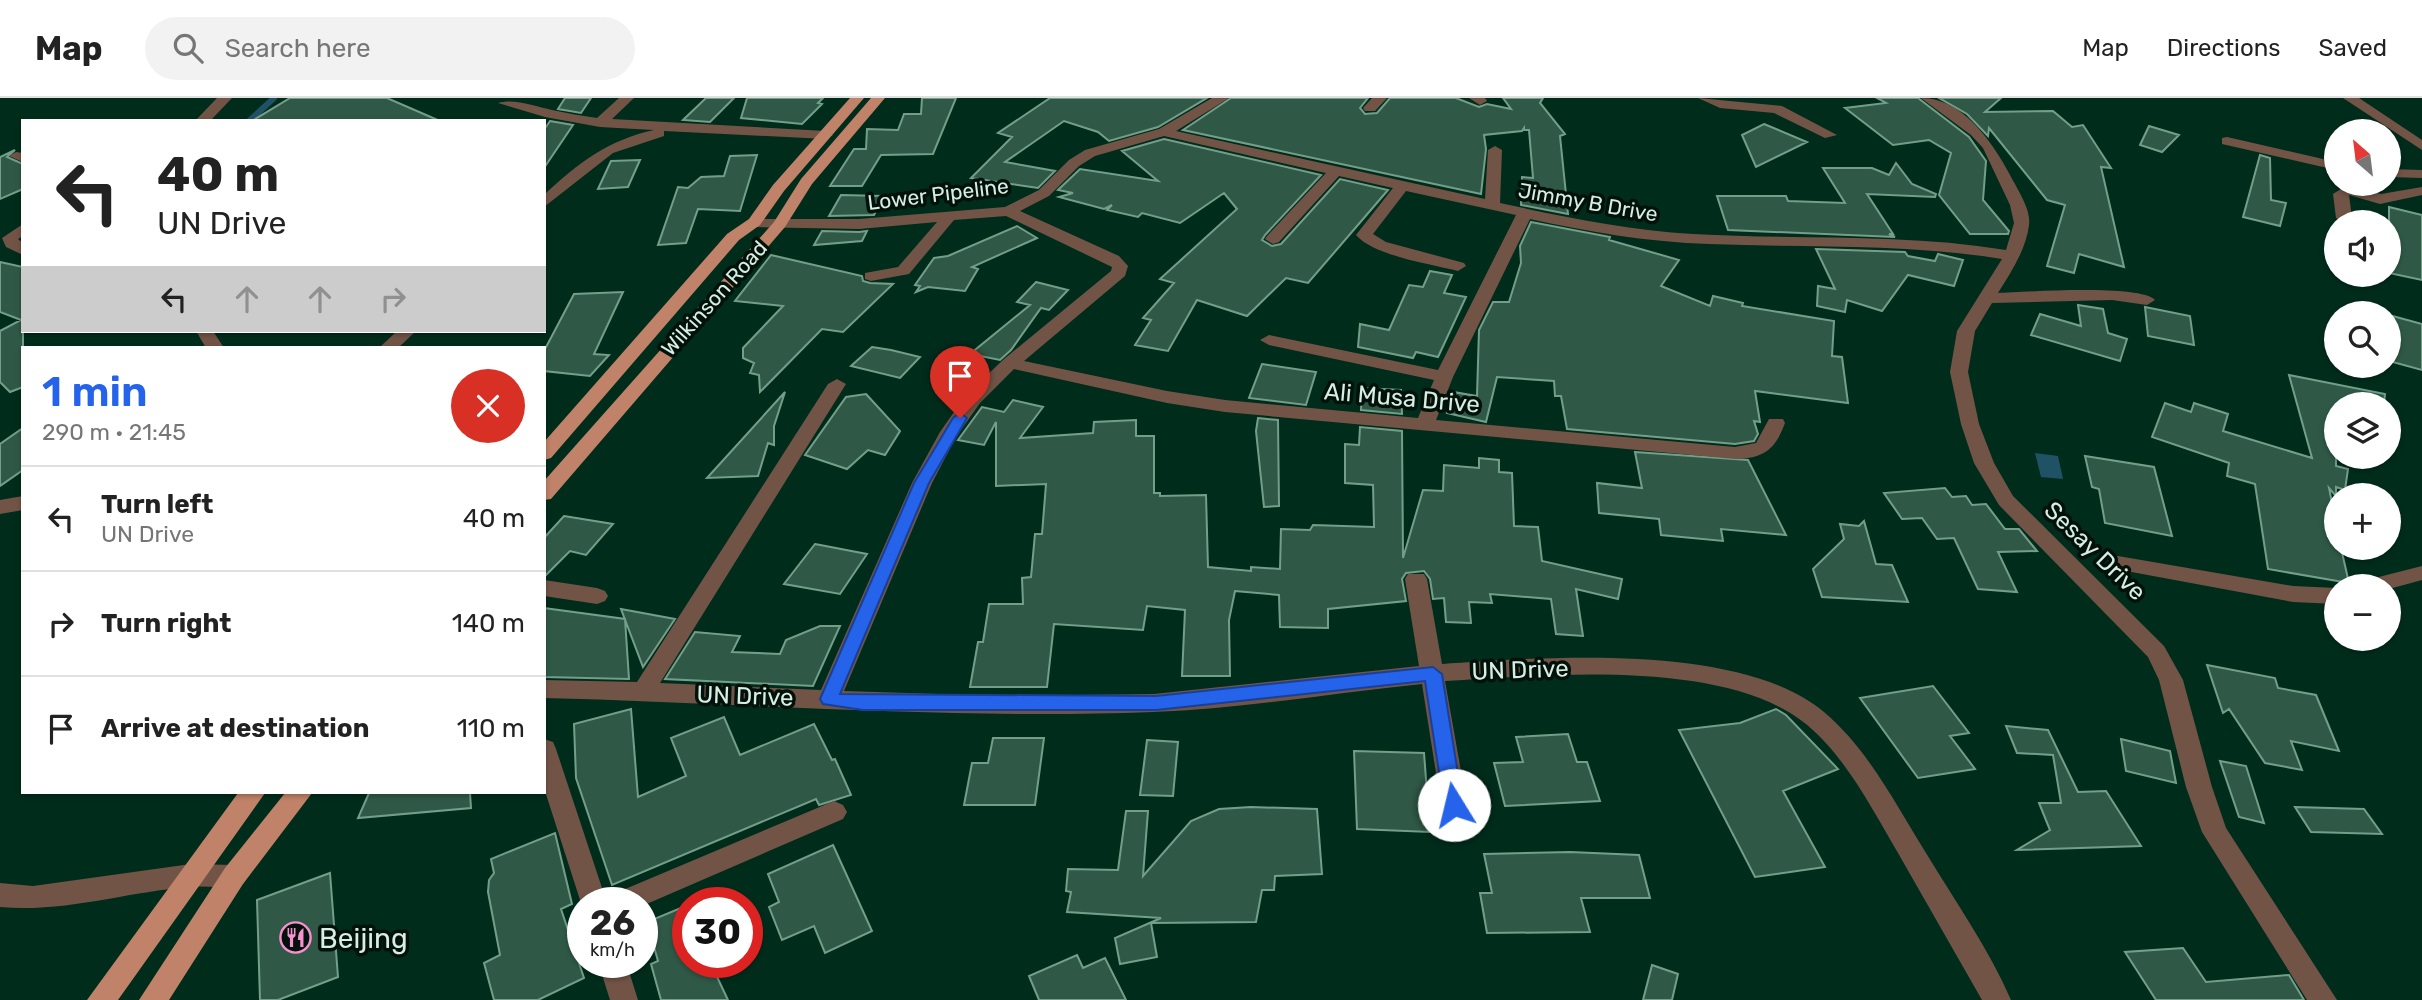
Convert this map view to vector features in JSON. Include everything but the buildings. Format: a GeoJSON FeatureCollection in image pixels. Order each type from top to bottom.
{"type":"FeatureCollection","features":[{"type":"Feature","properties":{"kind":"main road","name":"Wilkinson Road"},"geometry":{"type":"LineString","coordinates":[[546,452],[733,237],[755,222],[778,188],[858,98]]}},
{"type":"Feature","properties":{"kind":"main road","name":"Wilkinson Road"},"geometry":{"type":"LineString","coordinates":[[546,492],[780,223],[806,182],[878,98]]}},
{"type":"Feature","properties":{"kind":"main road"},"geometry":{"type":"LineString","coordinates":[[101,1000],[251,794]]}},
{"type":"Feature","properties":{"kind":"main road"},"geometry":{"type":"LineString","coordinates":[[153,1000],[234,876],[298,794]]}},
{"type":"Feature","properties":{"kind":"street"},"geometry":{"type":"LineString","coordinates":[[204,119],[225,98]]}},
{"type":"Feature","properties":{"kind":"street"},"geometry":{"type":"LineString","coordinates":[[600,123],[627,98]]}},
{"type":"Feature","properties":{"kind":"street","name":"Lower Pipeline"},"geometry":{"type":"LineString","coordinates":[[755,222],[859,224],[1008,211],[1044,193],[1074,163],[1090,153],[1164,132],[1222,98]]}},
{"type":"Feature","properties":{"kind":"street"},"geometry":{"type":"LineString","coordinates":[[1705,98],[1720,104],[1777,109],[1830,135]]}},
{"type":"Feature","properties":{"kind":"street","name":"Sesay Drive"},"geometry":{"type":"LineString","coordinates":[[1928,98],[1976,132],[1989,147],[2018,205],[2022,223],[2012,256],[1966,331],[1959,372],[1970,424],[1984,463],[2007,500],[2156,652],[2171,680],[2199,787],[2215,832],[2323,1000]]}},
{"type":"Feature","properties":{"kind":"street"},"geometry":{"type":"LineString","coordinates":[[2350,98],[2422,146]]}},
{"type":"Feature","properties":{"kind":"street"},"geometry":{"type":"LineString","coordinates":[[505,103],[522,103],[545,113],[600,123],[820,141]]}},
{"type":"Feature","properties":{"kind":"street"},"geometry":{"type":"LineString","coordinates":[[547,198],[590,160],[611,146],[637,137],[691,131],[820,141]]}},
{"type":"Feature","properties":{"kind":"street","name":"Jimmy B Drive"},"geometry":{"type":"LineString","coordinates":[[1164,132],[1525,213],[1652,236],[1936,243],[2012,256]]}},
{"type":"Feature","properties":{"kind":"street"},"geometry":{"type":"LineString","coordinates":[[2227,141],[2324,163]]}},
{"type":"Feature","properties":{"kind":"street"},"geometry":{"type":"LineString","coordinates":[[1492,205],[1495,150]]}},
{"type":"Feature","properties":{"kind":"street"},"geometry":{"type":"LineString","coordinates":[[1273,239],[1335,171]]}},
{"type":"Feature","properties":{"kind":"street"},"geometry":{"type":"LineString","coordinates":[[2401,173],[2422,174]]}},
{"type":"Feature","properties":{"kind":"street"},"geometry":{"type":"LineString","coordinates":[[1403,185],[1364,235],[1380,245],[1458,266]]}},
{"type":"Feature","properties":{"kind":"street"},"geometry":{"type":"LineString","coordinates":[[2343,210],[2341,194],[2347,189],[2380,199],[2422,191]]}},
{"type":"Feature","properties":{"kind":"street"},"geometry":{"type":"LineString","coordinates":[[829,699],[928,471],[947,436],[973,399],[1010,363],[1119,273],[1120,266],[1113,259],[1008,211]]}},
{"type":"Feature","properties":{"kind":"street"},"geometry":{"type":"LineString","coordinates":[[1425,425],[1444,377],[1525,213]]}},
{"type":"Feature","properties":{"kind":"street"},"geometry":{"type":"LineString","coordinates":[[870,276],[903,271],[949,217]]}},
{"type":"Feature","properties":{"kind":"street"},"geometry":{"type":"LineString","coordinates":[[12,233],[12,244],[21,249]]}},
{"type":"Feature","properties":{"kind":"street"},"geometry":{"type":"LineString","coordinates":[[1987,298],[2112,295],[2147,300]]}},
{"type":"Feature","properties":{"kind":"street"},"geometry":{"type":"LineString","coordinates":[[390,346],[405,333]]}},
{"type":"Feature","properties":{"kind":"street"},"geometry":{"type":"LineString","coordinates":[[1269,340],[1444,377]]}},
{"type":"Feature","properties":{"kind":"street","name":"Ali Musa Drive"},"geometry":{"type":"LineString","coordinates":[[1010,363],[1167,397],[1225,406],[1742,453],[1760,451],[1767,446],[1776,423]]}},
{"type":"Feature","properties":{"kind":"street"},"geometry":{"type":"LineString","coordinates":[[644,690],[837,384]]}},
{"type":"Feature","properties":{"kind":"street"},"geometry":{"type":"LineString","coordinates":[[0,508],[21,503]]}},
{"type":"Feature","properties":{"kind":"street"},"geometry":{"type":"LineString","coordinates":[[2118,563],[2293,594],[2324,595]]}},
{"type":"Feature","properties":{"kind":"street"},"geometry":{"type":"LineString","coordinates":[[2401,578],[2422,573]]}},
{"type":"Feature","properties":{"kind":"street"},"geometry":{"type":"LineString","coordinates":[[1416,579],[1454,805]]}},
{"type":"Feature","properties":{"kind":"street"},"geometry":{"type":"LineString","coordinates":[[546,588],[597,596]]}},
{"type":"Feature","properties":{"kind":"street","name":"UN Drive"},"geometry":{"type":"LineString","coordinates":[[546,689],[644,690],[863,703],[1156,703],[1433,674],[1602,667],[1683,670],[1752,684],[1801,707],[1841,746],[1881,802],[1997,1000]]}},
{"type":"Feature","properties":{"kind":"street"},"geometry":{"type":"LineString","coordinates":[[546,755],[589,887]]}},
{"type":"Feature","properties":{"kind":"street"},"geometry":{"type":"LineString","coordinates":[[658,887],[834,812]]}},
{"type":"Feature","properties":{"kind":"street"},"geometry":{"type":"LineString","coordinates":[[0,894],[33,898],[191,875],[234,876]]}},
{"type":"Feature","properties":{"kind":"street"},"geometry":{"type":"LineString","coordinates":[[617,978],[624,1000]]}},
{"type":"Feature","properties":{"kind":"water"},"geometry":{"type":"Polygon","coordinates":[[[2035,453],[2058,456],[2063,479],[2041,477],[2035,453]]]}},
{"type":"Feature","properties":{"kind":"waterway"},"geometry":{"type":"LineString","coordinates":[[251,119],[274,98]]}},
{"type":"Feature","properties":{"kind":"place","name":"Beijing"},"geometry":{"type":"Point","coordinates":[296,938]}},
{"type":"Feature","properties":{"kind":"route"},"geometry":{"type":"LineString","coordinates":[[960,418],[947,436],[922,483],[829,699],[863,703],[1156,703],[1266,694],[1433,674],[1454,805]]}}]}
